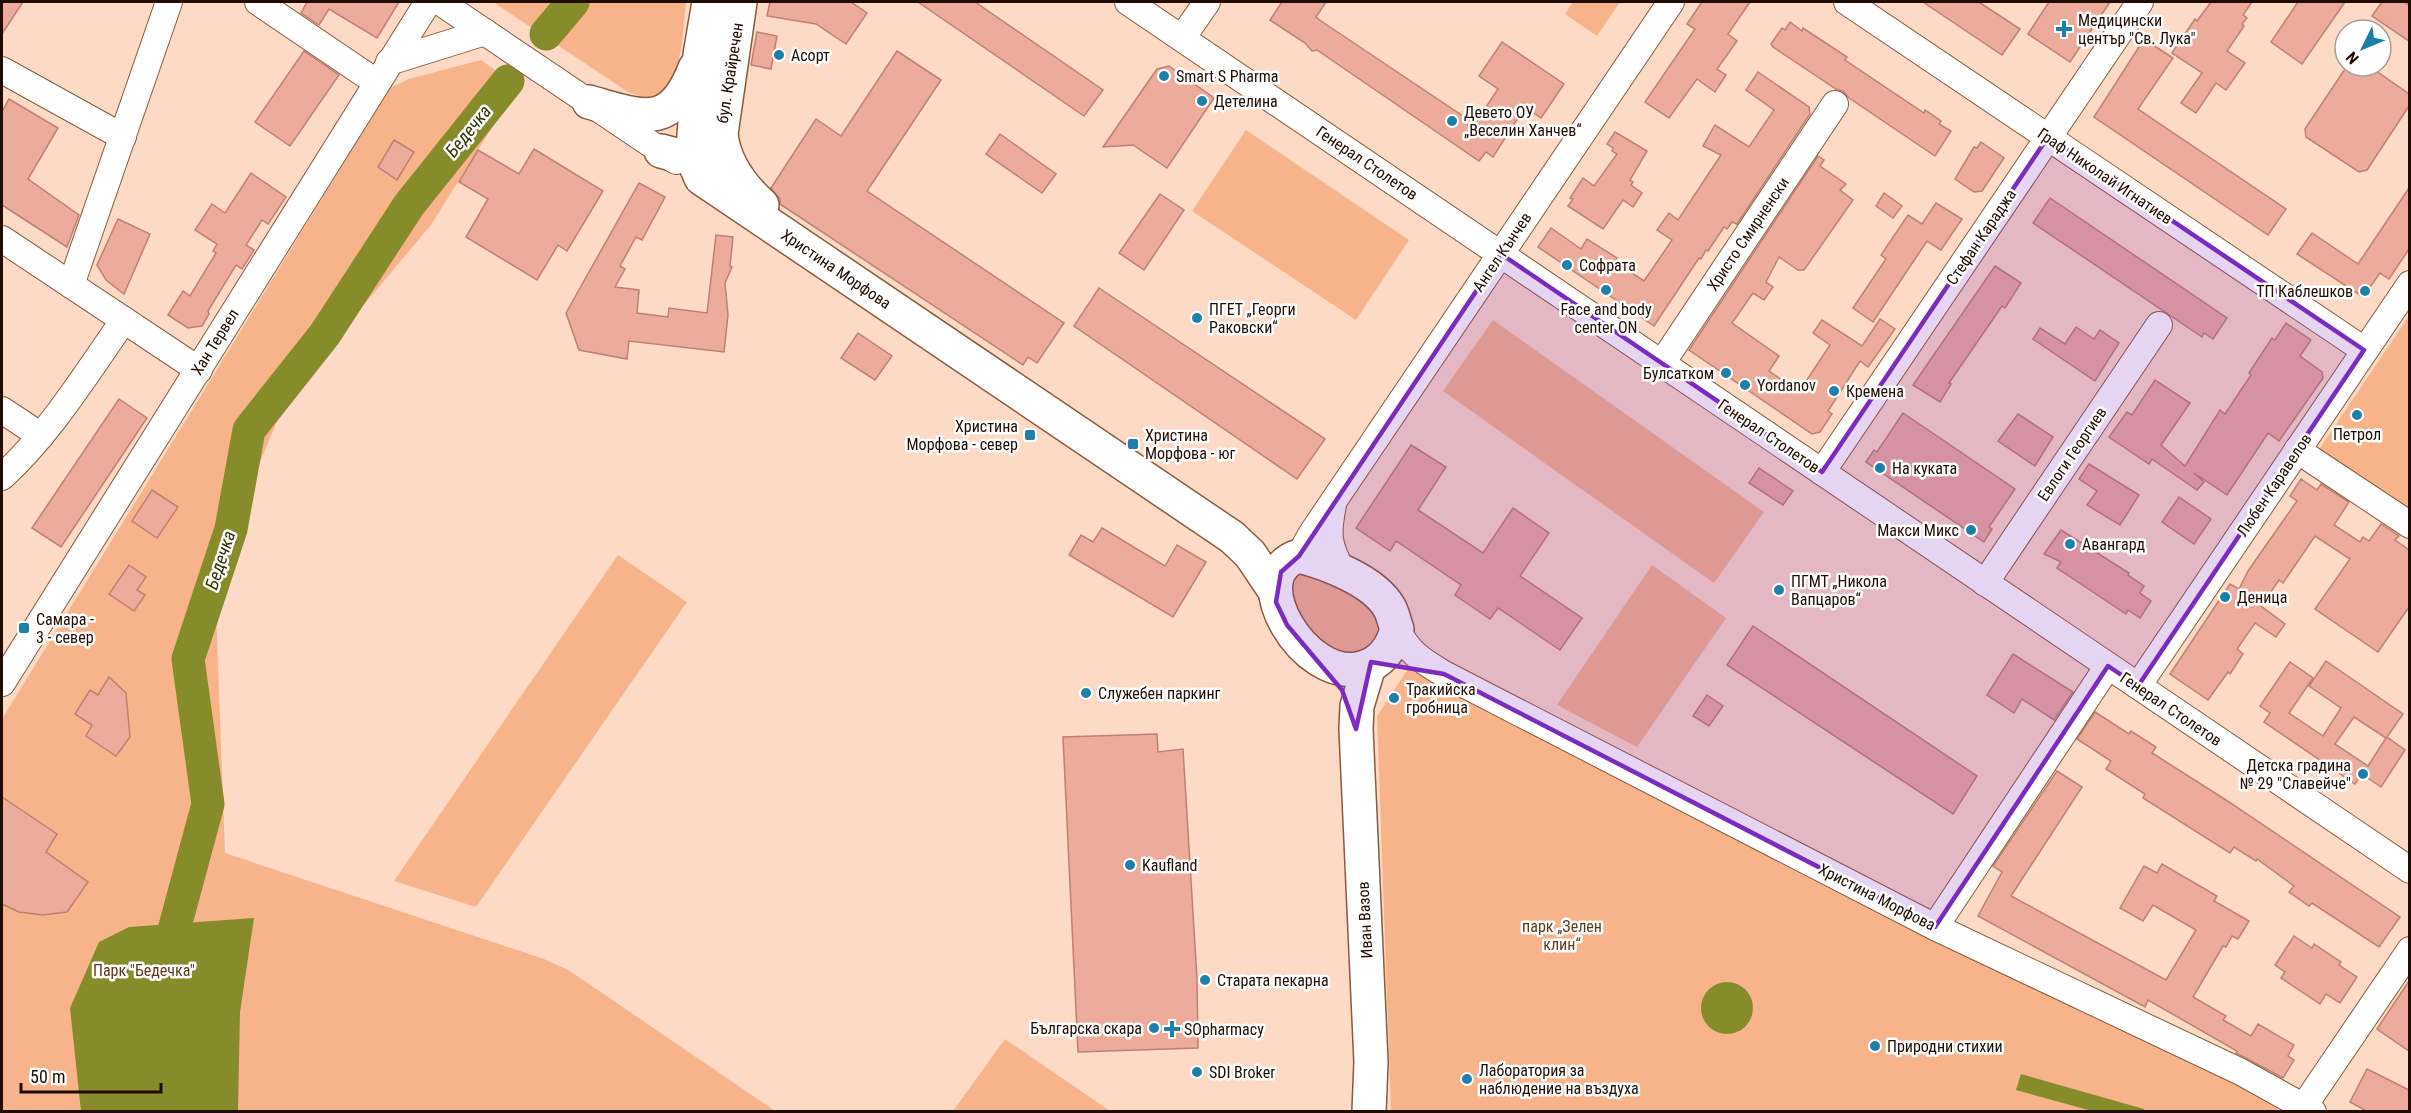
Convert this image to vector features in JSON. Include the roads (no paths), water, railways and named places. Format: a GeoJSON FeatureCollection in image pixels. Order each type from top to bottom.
{"type":"FeatureCollection","features":[{"type":"Feature","properties":{"kind":"main road","name":"бул. Крайречен"},"geometry":{"type":"LineString","coordinates":[[685,159],[709,2]]}},
{"type":"Feature","properties":{"kind":"main road","name":"бул. Крайречен"},"geometry":{"type":"LineString","coordinates":[[740,2],[722,124],[724,151],[742,184],[813,254]]}},
{"type":"Feature","properties":{"kind":"main road"},"geometry":{"type":"LineString","coordinates":[[589,102],[641,116],[668,109],[682,96],[700,55]]}},
{"type":"Feature","properties":{"kind":"main road"},"geometry":{"type":"LineString","coordinates":[[685,159],[722,124]]}},
{"type":"Feature","properties":{"kind":"main road","name":"Христина Морфова"},"geometry":{"type":"LineString","coordinates":[[685,159],[813,254],[1232,537],[1250,554],[1275,591]]}},
{"type":"Feature","properties":{"kind":"main road","name":"Христина Морфова"},"geometry":{"type":"LineString","coordinates":[[1232,537],[1296,556]]}},
{"type":"Feature","properties":{"kind":"main road"},"geometry":{"type":"LineString","coordinates":[[1296,556],[1318,560],[1342,571],[1379,595],[1388,606],[1396,629],[1388,650],[1372,664],[1353,670],[1338,670],[1325,664],[1308,650],[1280,613],[1275,591],[1281,572],[1296,556]]}},
{"type":"Feature","properties":{"kind":"main road","name":"Иван Вазов"},"geometry":{"type":"LineString","coordinates":[[1325,664],[1351,708],[1356,729]]}},
{"type":"Feature","properties":{"kind":"main road","name":"Иван Вазов"},"geometry":{"type":"LineString","coordinates":[[1369,1112],[1371,1062],[1356,729],[1358,706],[1372,664]]}},
{"type":"Feature","properties":{"kind":"street"},"geometry":{"type":"LineString","coordinates":[[71,285],[169,2]]}},
{"type":"Feature","properties":{"kind":"street"},"geometry":{"type":"LineString","coordinates":[[258,2],[382,72],[490,35]]}},
{"type":"Feature","properties":{"kind":"street","name":"Хан Тервел"},"geometry":{"type":"LineString","coordinates":[[2,683],[382,72],[428,2]]}},
{"type":"Feature","properties":{"kind":"street","name":"Христина Морфова"},"geometry":{"type":"LineString","coordinates":[[440,2],[589,102],[685,159]]}},
{"type":"Feature","properties":{"kind":"street","name":"Генерал Столетов"},"geometry":{"type":"LineString","coordinates":[[1128,2],[2409,870]]}},
{"type":"Feature","properties":{"kind":"street"},"geometry":{"type":"LineString","coordinates":[[1182,38],[1207,2]]}},
{"type":"Feature","properties":{"kind":"street","name":"Ангел Кънчев"},"geometry":{"type":"LineString","coordinates":[[1296,556],[1671,2]]}},
{"type":"Feature","properties":{"kind":"street","name":"Граф Николай Игнатиев"},"geometry":{"type":"LineString","coordinates":[[1846,2],[2364,351]]}},
{"type":"Feature","properties":{"kind":"street","name":"Стефан Караджа"},"geometry":{"type":"LineString","coordinates":[[1822,472],[2140,2]]}},
{"type":"Feature","properties":{"kind":"street"},"geometry":{"type":"LineString","coordinates":[[2,70],[123,137]]}},
{"type":"Feature","properties":{"kind":"street","name":"Христо Смирненски"},"geometry":{"type":"LineString","coordinates":[[1662,363],[1835,104]]}},
{"type":"Feature","properties":{"kind":"street"},"geometry":{"type":"LineString","coordinates":[[2,239],[198,370]]}},
{"type":"Feature","properties":{"kind":"street","name":"Любен Каравелов"},"geometry":{"type":"LineString","coordinates":[[2138,686],[2409,284]]}},
{"type":"Feature","properties":{"kind":"street"},"geometry":{"type":"LineString","coordinates":[[2,477],[41,436],[124,320]]}},
{"type":"Feature","properties":{"kind":"street","name":"Евлоги Георгиев"},"geometry":{"type":"LineString","coordinates":[[1985,583],[2159,325]]}},
{"type":"Feature","properties":{"kind":"street"},"geometry":{"type":"LineString","coordinates":[[2,410],[41,436]]}},
{"type":"Feature","properties":{"kind":"street"},"geometry":{"type":"LineString","coordinates":[[2297,450],[2409,525]]}},
{"type":"Feature","properties":{"kind":"street","name":"Ангел Кънчев"},"geometry":{"type":"LineString","coordinates":[[1333,502],[1328,541],[1342,571]]}},
{"type":"Feature","properties":{"kind":"street","name":"Христина Морфова"},"geometry":{"type":"LineString","coordinates":[[1396,629],[1416,657],[1444,674],[1935,927],[2241,1072],[2309,1109]]}},
{"type":"Feature","properties":{"kind":"street","name":"Христина Морфова"},"geometry":{"type":"LineString","coordinates":[[1372,664],[1413,666],[1444,674]]}},
{"type":"Feature","properties":{"kind":"street"},"geometry":{"type":"LineString","coordinates":[[1935,927],[2108,666]]}},
{"type":"Feature","properties":{"kind":"street"},"geometry":{"type":"LineString","coordinates":[[2309,1109],[2409,950]]}},
{"type":"Feature","properties":{"kind":"waterway","name":"Бедечка"},"geometry":{"type":"LineString","coordinates":[[546,34],[573,2]]}},
{"type":"Feature","properties":{"kind":"waterway","name":"Бедечка"},"geometry":{"type":"LineString","coordinates":[[164,967],[208,804],[188,659],[231,529],[249,430],[325,334],[409,205],[508,81]]}},
{"type":"Feature","properties":{"kind":"place","name":"Медицински център \"Св. Лука\""},"geometry":{"type":"Point","coordinates":[2064,29]}},
{"type":"Feature","properties":{"kind":"place","name":"Асорт"},"geometry":{"type":"Point","coordinates":[779,55]}},
{"type":"Feature","properties":{"kind":"place","name":"Smart S Pharma"},"geometry":{"type":"Point","coordinates":[1164,76]}},
{"type":"Feature","properties":{"kind":"place","name":"Детелина"},"geometry":{"type":"Point","coordinates":[1202,101]}},
{"type":"Feature","properties":{"kind":"place","name":"Девето ОУ „Веселин Ханчев“"},"geometry":{"type":"Point","coordinates":[1452,121]}},
{"type":"Feature","properties":{"kind":"place","name":"Софрата"},"geometry":{"type":"Point","coordinates":[1567,265]}},
{"type":"Feature","properties":{"kind":"place","name":"Face and body center ON"},"geometry":{"type":"Point","coordinates":[1606,290]}},
{"type":"Feature","properties":{"kind":"place","name":"ТП Каблешков"},"geometry":{"type":"Point","coordinates":[2365,291]}},
{"type":"Feature","properties":{"kind":"place","name":"ПГЕТ „Георги Раковски“"},"geometry":{"type":"Point","coordinates":[1197,318]}},
{"type":"Feature","properties":{"kind":"place","name":"Булсатком"},"geometry":{"type":"Point","coordinates":[1726,373]}},
{"type":"Feature","properties":{"kind":"place","name":"Yordanov"},"geometry":{"type":"Point","coordinates":[1745,385]}},
{"type":"Feature","properties":{"kind":"place","name":"Кремена"},"geometry":{"type":"Point","coordinates":[1834,391]}},
{"type":"Feature","properties":{"kind":"place","name":"Петрол"},"geometry":{"type":"Point","coordinates":[2357,415]}},
{"type":"Feature","properties":{"kind":"place","name":"Христина Морфова - север"},"geometry":{"type":"Point","coordinates":[1030,435]}},
{"type":"Feature","properties":{"kind":"place","name":"Христина Морфова - юг"},"geometry":{"type":"Point","coordinates":[1133,444]}},
{"type":"Feature","properties":{"kind":"place","name":"На куката"},"geometry":{"type":"Point","coordinates":[1880,468]}},
{"type":"Feature","properties":{"kind":"place","name":"Макси Микс"},"geometry":{"type":"Point","coordinates":[1971,530]}},
{"type":"Feature","properties":{"kind":"place","name":"Авангард"},"geometry":{"type":"Point","coordinates":[2070,544]}},
{"type":"Feature","properties":{"kind":"place","name":"ПГМТ „Никола Вапцаров“"},"geometry":{"type":"Point","coordinates":[1779,590]}},
{"type":"Feature","properties":{"kind":"place","name":"Деница"},"geometry":{"type":"Point","coordinates":[2225,597]}},
{"type":"Feature","properties":{"kind":"place","name":"Самара - 3 - север"},"geometry":{"type":"Point","coordinates":[24,628]}},
{"type":"Feature","properties":{"kind":"place","name":"Служебен паркинг"},"geometry":{"type":"Point","coordinates":[1086,693]}},
{"type":"Feature","properties":{"kind":"place","name":"Тракийска гробница"},"geometry":{"type":"Point","coordinates":[1394,698]}},
{"type":"Feature","properties":{"kind":"place","name":"Детска градина № 29 \"Славейче\""},"geometry":{"type":"Point","coordinates":[2363,774]}},
{"type":"Feature","properties":{"kind":"place","name":"Kaufland"},"geometry":{"type":"Point","coordinates":[1130,865]}},
{"type":"Feature","properties":{"kind":"place","name":"Старата пекарна"},"geometry":{"type":"Point","coordinates":[1205,980]}},
{"type":"Feature","properties":{"kind":"place","name":"Българска скара"},"geometry":{"type":"Point","coordinates":[1154,1028]}},
{"type":"Feature","properties":{"kind":"place","name":"SOpharmacy"},"geometry":{"type":"Point","coordinates":[1172,1029]}},
{"type":"Feature","properties":{"kind":"place","name":"Природни стихии"},"geometry":{"type":"Point","coordinates":[1875,1046]}},
{"type":"Feature","properties":{"kind":"place","name":"SDI Broker"},"geometry":{"type":"Point","coordinates":[1197,1072]}},
{"type":"Feature","properties":{"kind":"place","name":"Лаборатория за наблюдение на въздуха"},"geometry":{"type":"Point","coordinates":[1467,1079]}},
{"type":"Feature","properties":{"kind":"park label","name":"парк „Зелен клин“"},"geometry":{"type":"Point","coordinates":[1562,935]}},
{"type":"Feature","properties":{"kind":"park label","name":"Парк \"Бедечка\""},"geometry":{"type":"Point","coordinates":[144,970]}}]}
